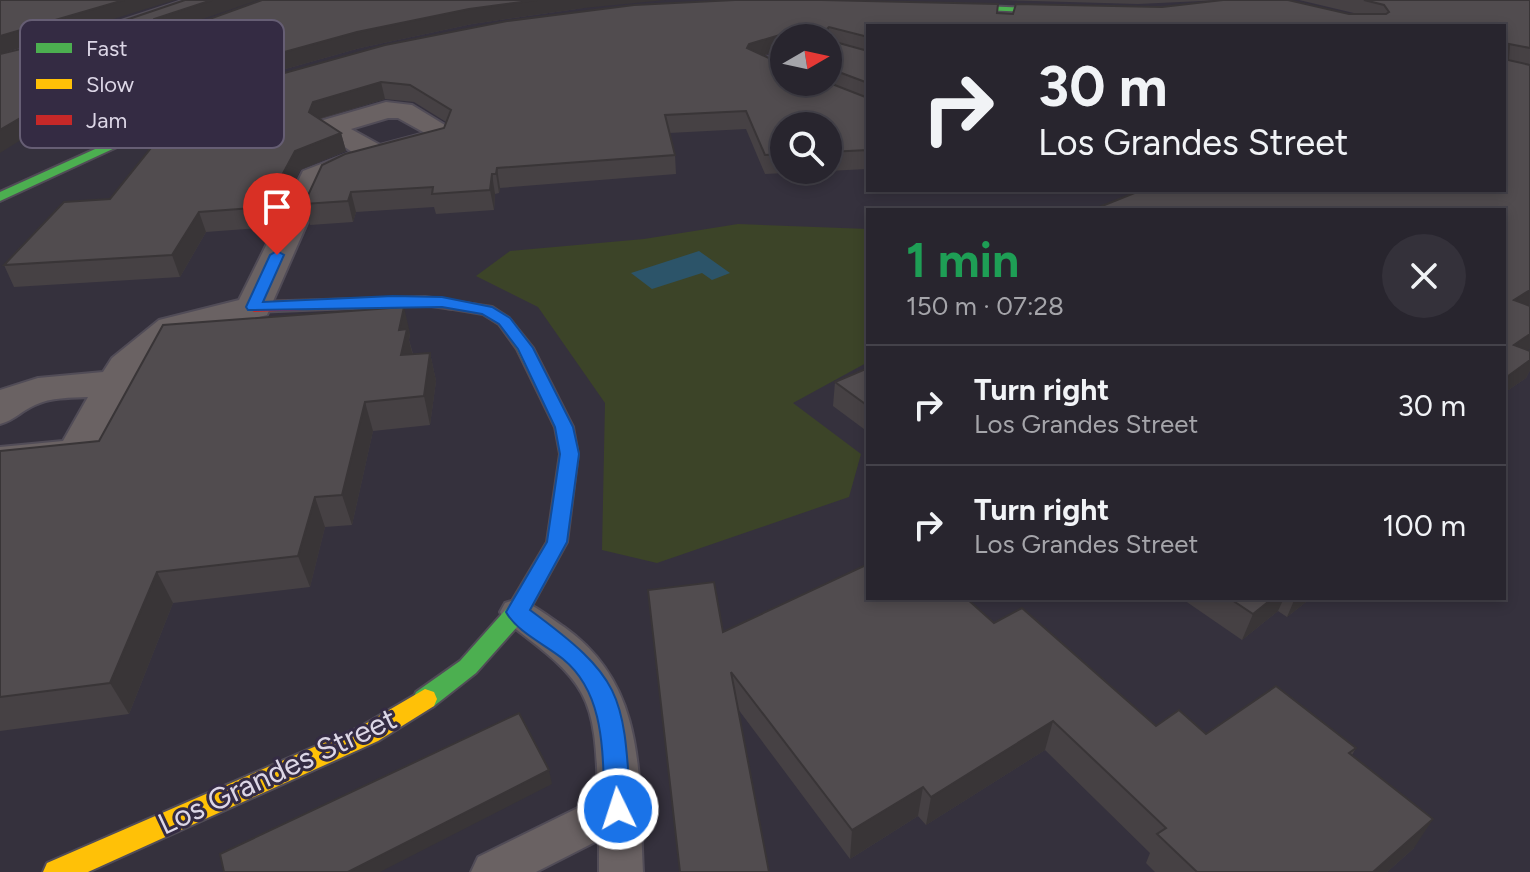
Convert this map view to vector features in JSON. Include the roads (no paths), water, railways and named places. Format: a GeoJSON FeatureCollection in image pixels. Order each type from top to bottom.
{"type":"FeatureCollection","features":[{"type":"Feature","properties":{"kind":"street"},"geometry":{"type":"LineString","coordinates":[[146,20],[204,0]]}},
{"type":"Feature","properties":{"kind":"street"},"geometry":{"type":"LineString","coordinates":[[922,6],[1005,18],[1098,12]]}},
{"type":"Feature","properties":{"kind":"street"},"geometry":{"type":"LineString","coordinates":[[0,62],[20,57]]}},
{"type":"Feature","properties":{"kind":"street"},"geometry":{"type":"LineString","coordinates":[[254,307],[313,177],[375,154],[435,139],[440,130],[403,110],[386,110],[329,127],[375,154]]}},
{"type":"Feature","properties":{"kind":"street"},"geometry":{"type":"LineString","coordinates":[[0,197],[106,148]]}},
{"type":"Feature","properties":{"kind":"street","name":"Los Grandes Street"},"geometry":{"type":"LineString","coordinates":[[0,461],[78,453],[126,367],[172,328],[254,307],[393,300],[442,302],[487,310],[504,321],[525,348],[558,414],[569,454],[557,542],[517,612],[450,681],[369,734],[57,872]]}},
{"type":"Feature","properties":{"kind":"street"},"geometry":{"type":"LineString","coordinates":[[0,411],[8,401],[25,393],[118,383]]}},
{"type":"Feature","properties":{"kind":"lane"},"geometry":{"type":"LineString","coordinates":[[770,60],[757,63],[770,69]]}},
{"type":"Feature","properties":{"kind":"lane"},"geometry":{"type":"LineString","coordinates":[[517,612],[575,655],[600,686],[613,726],[621,872]]}},
{"type":"Feature","properties":{"kind":"lane"},"geometry":{"type":"LineString","coordinates":[[493,872],[618,809]]}},
{"type":"Feature","properties":{"kind":"water"},"geometry":{"type":"Polygon","coordinates":[[[699,251],[730,273],[712,280],[702,273],[652,289],[631,273],[699,251]]]}}]}
